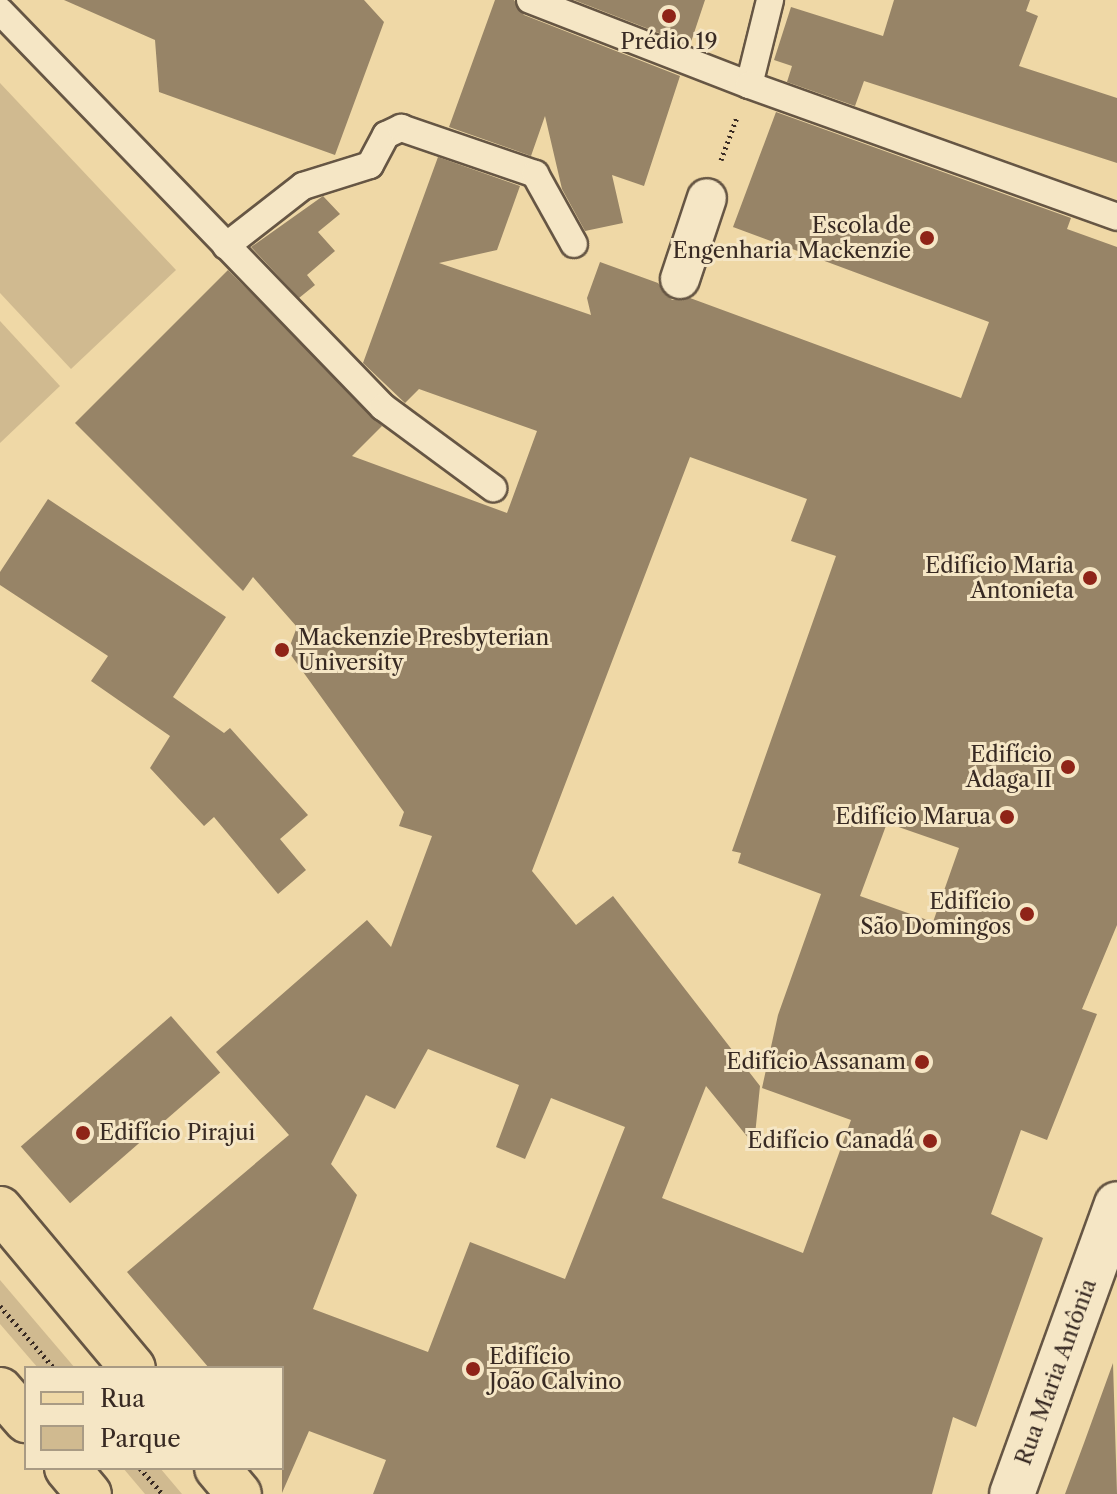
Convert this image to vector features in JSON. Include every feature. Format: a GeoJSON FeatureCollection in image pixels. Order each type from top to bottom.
{"type":"FeatureCollection","features":[{"type":"Feature","properties":{"kind":"main road"},"geometry":{"type":"LineString","coordinates":[[0,1209],[131,1366]]}},
{"type":"Feature","properties":{"kind":"main road"},"geometry":{"type":"LineString","coordinates":[[0,1390],[24,1418]]}},
{"type":"Feature","properties":{"kind":"main road"},"geometry":{"type":"LineString","coordinates":[[69,1470],[89,1494]]}},
{"type":"Feature","properties":{"kind":"main road"},"geometry":{"type":"LineString","coordinates":[[219,1470],[239,1494]]}},
{"type":"Feature","properties":{"kind":"street"},"geometry":{"type":"LineString","coordinates":[[680,279],[707,198]]}},
{"type":"Feature","properties":{"kind":"street","name":"Rua Maria Antônia"},"geometry":{"type":"LineString","coordinates":[[1012,1494],[1117,1204]]}},
{"type":"Feature","properties":{"kind":"lane"},"geometry":{"type":"LineString","coordinates":[[530,0],[749,85],[1117,217]]}},
{"type":"Feature","properties":{"kind":"lane"},"geometry":{"type":"LineString","coordinates":[[749,85],[770,0]]}},
{"type":"Feature","properties":{"kind":"lane"},"geometry":{"type":"LineString","coordinates":[[0,11],[383,407],[493,488]]}},
{"type":"Feature","properties":{"kind":"lane"},"geometry":{"type":"LineString","coordinates":[[226,246],[303,186],[370,165],[386,135],[401,128],[535,174],[574,244]]}},
{"type":"Feature","properties":{"kind":"path"},"geometry":{"type":"LineString","coordinates":[[707,198],[749,85]]}},
{"type":"Feature","properties":{"kind":"path"},"geometry":{"type":"LineString","coordinates":[[0,1306],[52,1366]]}},
{"type":"Feature","properties":{"kind":"path"},"geometry":{"type":"LineString","coordinates":[[142,1470],[163,1494]]}},
{"type":"Feature","properties":{"kind":"green space"},"geometry":{"type":"Polygon","coordinates":[[[0,83],[176,270],[71,369],[0,293],[0,83]]]}},
{"type":"Feature","properties":{"kind":"green space"},"geometry":{"type":"Polygon","coordinates":[[[0,321],[60,386],[0,443],[0,321]]]}},
{"type":"Feature","properties":{"kind":"green space"},"geometry":{"type":"Polygon","coordinates":[[[0,1280],[73,1366],[36,1366],[0,1324],[0,1280]]]}},
{"type":"Feature","properties":{"kind":"green space"},"geometry":{"type":"Polygon","coordinates":[[[125,1470],[162,1470],[182,1494],[145,1494],[125,1470]]]}},
{"type":"Feature","properties":{"kind":"building"},"geometry":{"type":"Polygon","coordinates":[[[64,0],[364,0],[384,22],[335,155],[159,92],[155,40],[64,0]]]}},
{"type":"Feature","properties":{"kind":"building"},"geometry":{"type":"Polygon","coordinates":[[[495,0],[514,0],[524,15],[680,76],[644,186],[612,175],[623,223],[585,231],[562,189],[545,116],[531,156],[449,127],[495,0]]]}},
{"type":"Feature","properties":{"kind":"building","name":"Prédio 19"},"geometry":{"type":"Polygon","coordinates":[[[574,0],[705,0],[690,45],[574,0]]]}},
{"type":"Feature","properties":{"kind":"building"},"geometry":{"type":"Polygon","coordinates":[[[894,0],[1030,0],[1026,11],[1038,16],[1019,66],[1117,98],[1117,163],[864,81],[855,106],[787,82],[792,66],[774,60],[791,7],[883,36],[894,0]]]}},
{"type":"Feature","properties":{"kind":"building"},"geometry":{"type":"Polygon","coordinates":[[[776,112],[1071,218],[1067,229],[1117,247],[1117,925],[1082,1009],[1097,1014],[1047,1140],[1021,1130],[991,1214],[1043,1238],[976,1427],[953,1417],[932,1494],[373,1494],[386,1460],[309,1431],[282,1493],[284,1366],[207,1366],[127,1272],[289,1135],[216,1052],[367,920],[391,947],[432,836],[399,826],[404,812],[288,651],[297,627],[253,577],[243,591],[75,423],[228,270],[382,426],[352,456],[507,513],[537,431],[419,389],[405,403],[363,363],[438,157],[520,186],[497,250],[439,263],[591,315],[587,298],[600,262],[658,283],[672,300],[690,298],[961,398],[989,322],[733,227],[776,112]],[[690,457],[532,871],[576,925],[613,896],[760,1086],[754,1145],[706,1086],[662,1198],[803,1253],[851,1120],[762,1088],[778,1015],[821,894],[738,863],[741,853],[732,851],[836,556],[791,541],[807,499],[690,457]],[[887,823],[860,896],[933,922],[959,848],[887,823]],[[428,1049],[395,1109],[366,1095],[331,1164],[357,1195],[313,1309],[428,1352],[470,1242],[565,1279],[625,1127],[551,1098],[525,1159],[496,1147],[519,1085],[428,1049]]]}},
{"type":"Feature","properties":{"kind":"building"},"geometry":{"type":"Polygon","coordinates":[[[323,196],[340,214],[318,232],[335,251],[307,275],[315,285],[299,298],[251,247],[323,196]]]}},
{"type":"Feature","properties":{"kind":"building"},"geometry":{"type":"Polygon","coordinates":[[[48,499],[226,617],[173,697],[224,733],[230,728],[308,815],[280,839],[306,870],[278,894],[214,817],[204,826],[150,768],[170,736],[91,681],[108,656],[0,585],[0,572],[48,499]]]}},
{"type":"Feature","properties":{"kind":"building"},"geometry":{"type":"Polygon","coordinates":[[[171,1016],[220,1073],[70,1203],[21,1147],[171,1016]]]}},
{"type":"Feature","properties":{"kind":"building"},"geometry":{"type":"Polygon","coordinates":[[[1113,1363],[1117,1494],[1065,1494],[1084,1443],[1113,1363]]]}},
{"type":"Feature","properties":{"kind":"place","name":"Prédio 19"},"geometry":{"type":"Point","coordinates":[669,16]}},
{"type":"Feature","properties":{"kind":"place","name":"Escola de Engenharia Mackenzie"},"geometry":{"type":"Point","coordinates":[927,238]}},
{"type":"Feature","properties":{"kind":"place","name":"Edifício Maria Antonieta"},"geometry":{"type":"Point","coordinates":[1090,578]}},
{"type":"Feature","properties":{"kind":"place","name":"Mackenzie Presbyterian University"},"geometry":{"type":"Point","coordinates":[282,650]}},
{"type":"Feature","properties":{"kind":"place","name":"Edifício Adaga II"},"geometry":{"type":"Point","coordinates":[1068,767]}},
{"type":"Feature","properties":{"kind":"place","name":"Edifício Marua"},"geometry":{"type":"Point","coordinates":[1007,817]}},
{"type":"Feature","properties":{"kind":"place","name":"Edifício São Domingos"},"geometry":{"type":"Point","coordinates":[1027,914]}},
{"type":"Feature","properties":{"kind":"place","name":"Edifício Assanam"},"geometry":{"type":"Point","coordinates":[922,1062]}},
{"type":"Feature","properties":{"kind":"place","name":"Edifício Pirajui"},"geometry":{"type":"Point","coordinates":[83,1133]}},
{"type":"Feature","properties":{"kind":"place","name":"Edifício Canadá"},"geometry":{"type":"Point","coordinates":[930,1141]}},
{"type":"Feature","properties":{"kind":"place","name":"Edifício João Calvino"},"geometry":{"type":"Point","coordinates":[473,1369]}}]}
